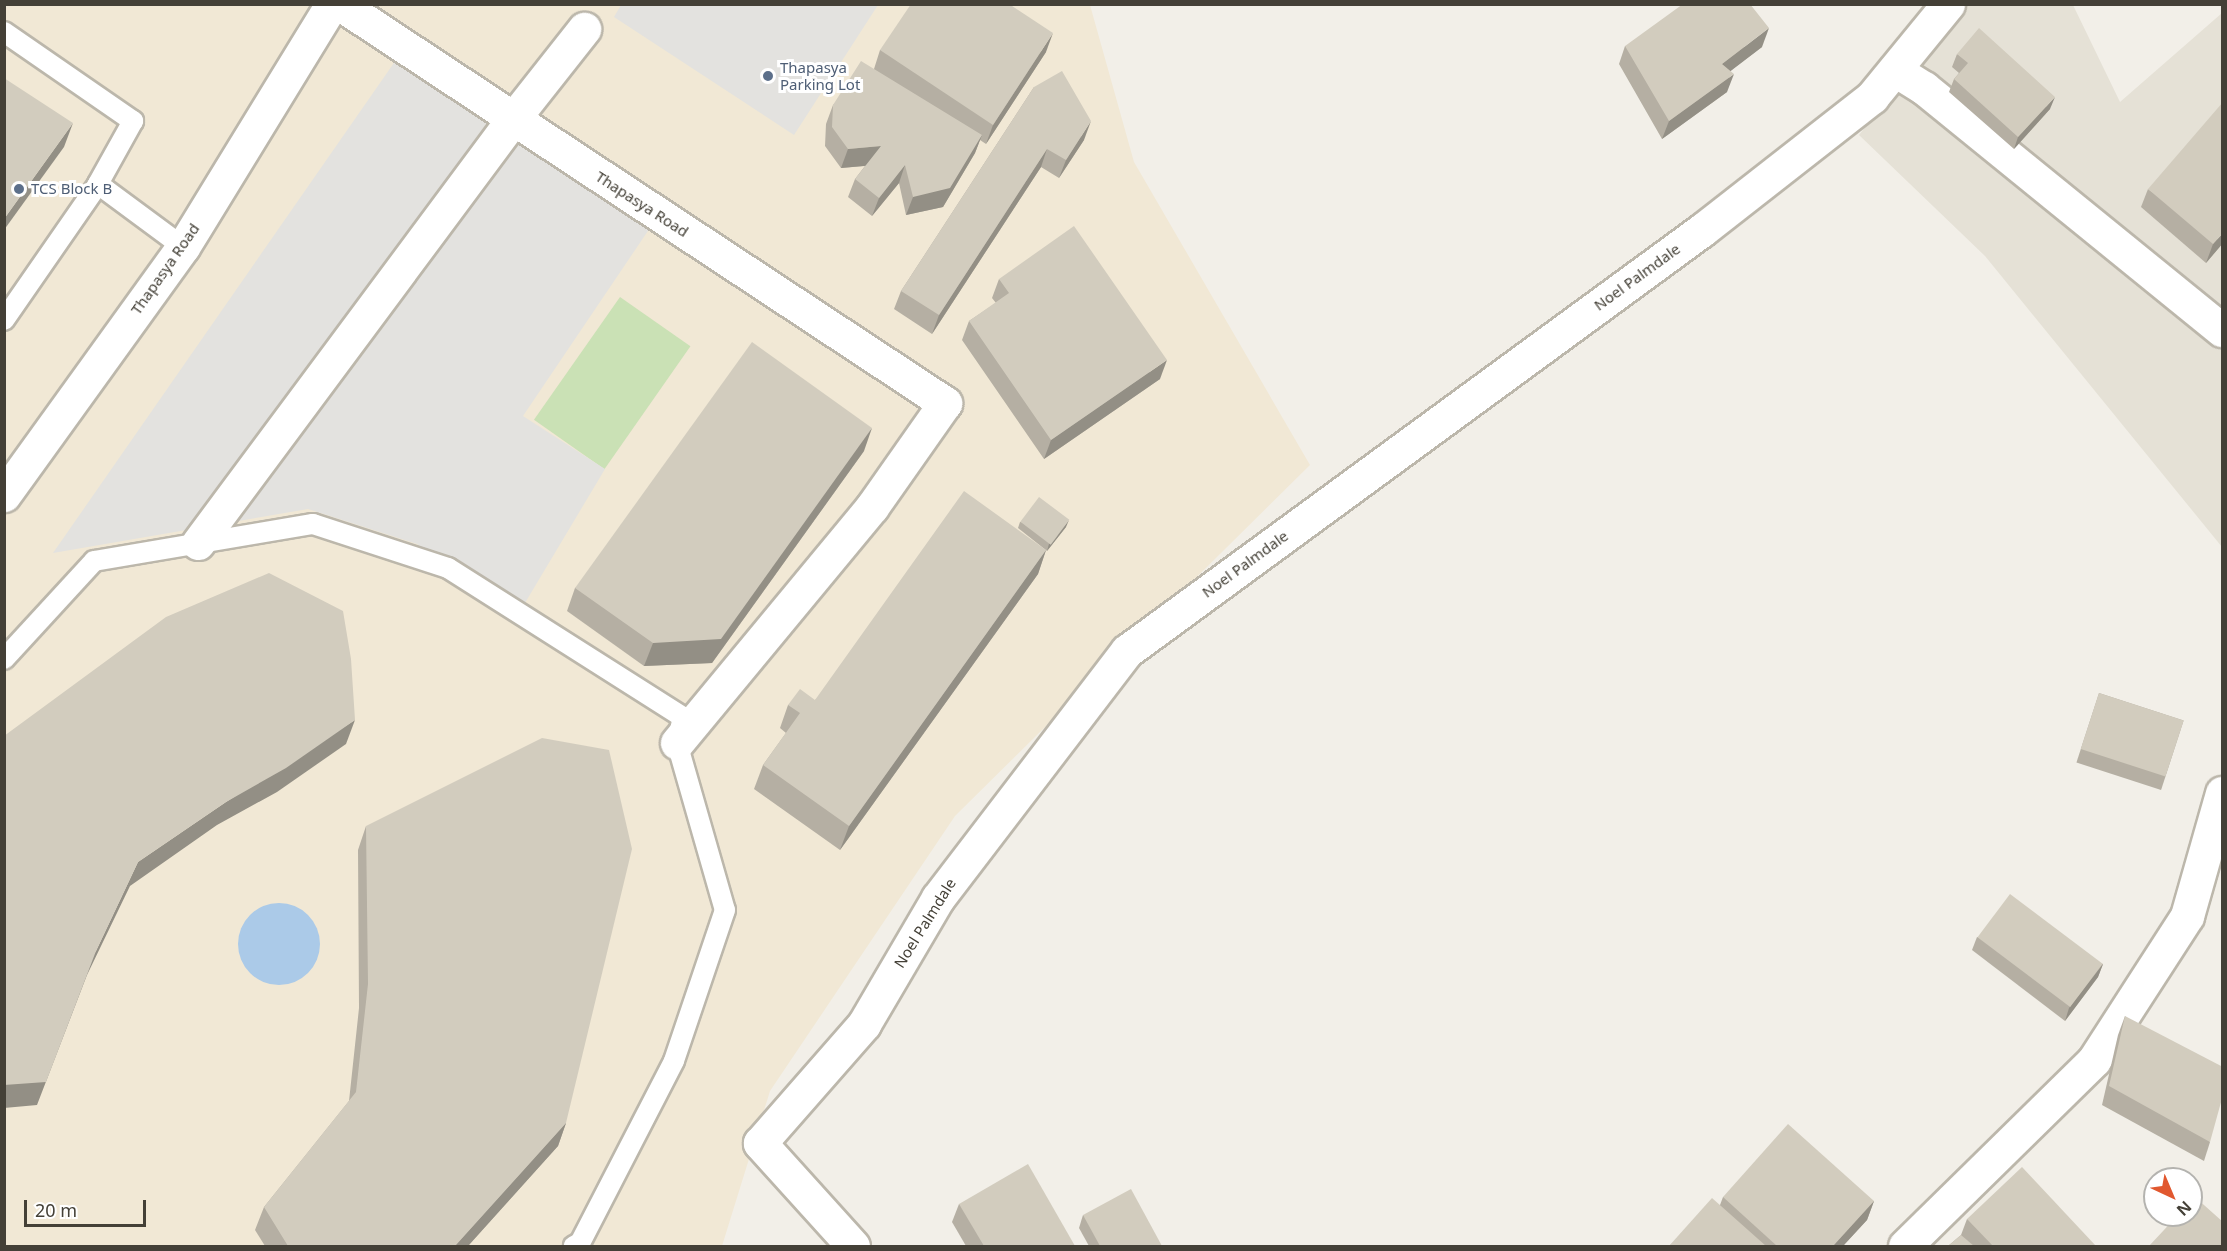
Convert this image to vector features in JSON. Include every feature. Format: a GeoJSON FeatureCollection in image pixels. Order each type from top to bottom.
{"type":"FeatureCollection","features":[{"type":"Feature","properties":{"kind":"street","name":"Thapasya Road"},"geometry":{"type":"LineString","coordinates":[[4,495],[183,247],[332,4]]}},
{"type":"Feature","properties":{"kind":"street","name":"Thapasya Road"},"geometry":{"type":"LineString","coordinates":[[340,4],[945,403],[872,507],[677,743]]}},
{"type":"Feature","properties":{"kind":"street","name":"Noel Palmdale"},"geometry":{"type":"LineString","coordinates":[[853,1246],[760,1143],[864,1024],[938,898],[1127,651],[1702,230],[1872,97],[1948,4]]}},
{"type":"Feature","properties":{"kind":"street"},"geometry":{"type":"LineString","coordinates":[[198,543],[513,118],[584,29]]}},
{"type":"Feature","properties":{"kind":"street"},"geometry":{"type":"LineString","coordinates":[[1895,70],[1924,88],[2221,325]]}},
{"type":"Feature","properties":{"kind":"street"},"geometry":{"type":"LineString","coordinates":[[1905,1246],[2094,1060],[2187,916],[2223,793]]}},
{"type":"Feature","properties":{"kind":"lane"},"geometry":{"type":"LineString","coordinates":[[4,32],[133,121],[98,184],[4,320]]}},
{"type":"Feature","properties":{"kind":"lane"},"geometry":{"type":"LineString","coordinates":[[98,184],[183,247]]}},
{"type":"Feature","properties":{"kind":"lane"},"geometry":{"type":"LineString","coordinates":[[4,659],[94,561],[313,524],[448,568],[683,717],[677,743],[725,910],[674,1061],[580,1243],[574,1246]]}},
{"type":"Feature","properties":{"kind":"shaded area"},"geometry":{"type":"Polygon","coordinates":[[[5,5],[1090,5],[1134,162],[1310,465],[955,816],[770,1091],[722,1246],[5,1246],[5,5]]]}},
{"type":"Feature","properties":{"kind":"shaded area","name":"Thapasya Parking Lot"},"geometry":{"type":"Polygon","coordinates":[[[621,5],[878,5],[794,135],[614,17],[621,5]]]}},
{"type":"Feature","properties":{"kind":"shaded area"},"geometry":{"type":"Polygon","coordinates":[[[1963,5],[2073,5],[2120,102],[2222,13],[2222,547],[1985,256],[1859,135],[1963,5]]]}},
{"type":"Feature","properties":{"kind":"shaded area"},"geometry":{"type":"Polygon","coordinates":[[[405,47],[656,219],[523,416],[605,469],[519,613],[417,544],[308,509],[53,553],[405,47]]]}},
{"type":"Feature","properties":{"kind":"green space"},"geometry":{"type":"Polygon","coordinates":[[[620,297],[690,346],[604,469],[534,420],[620,297]]]}},
{"type":"Feature","properties":{"kind":"water"},"geometry":{"type":"Polygon","coordinates":[[[279,903],[295,906],[308,915],[317,928],[320,944],[317,960],[308,973],[295,982],[279,985],[263,982],[250,973],[241,960],[238,944],[241,928],[250,915],[263,906],[279,903]]]}},
{"type":"Feature","properties":{"kind":"building"},"geometry":{"type":"Polygon","coordinates":[[[911,4],[1009,4],[1053,33],[993,125],[880,50],[911,4]]]}},
{"type":"Feature","properties":{"kind":"building"},"geometry":{"type":"Polygon","coordinates":[[[1683,4],[1750,4],[1769,28],[1722,64],[1734,74],[1669,121],[1625,46],[1683,4]]]}},
{"type":"Feature","properties":{"kind":"building"},"geometry":{"type":"Polygon","coordinates":[[[1979,28],[2055,97],[2018,137],[1954,79],[1968,63],[1957,54],[1979,28]]]}},
{"type":"Feature","properties":{"kind":"building"},"geometry":{"type":"Polygon","coordinates":[[[861,61],[982,135],[950,188],[913,197],[905,165],[879,198],[855,179],[881,146],[848,149],[832,127],[833,105],[861,61]]]}},
{"type":"Feature","properties":{"kind":"building"},"geometry":{"type":"Polygon","coordinates":[[[1062,71],[1091,121],[1066,160],[1047,149],[939,315],[901,291],[1034,87],[1062,71]]]}},
{"type":"Feature","properties":{"kind":"building","name":"TCS Block B"},"geometry":{"type":"Polygon","coordinates":[[[4,78],[73,123],[4,219],[4,78]]]}},
{"type":"Feature","properties":{"kind":"building"},"geometry":{"type":"Polygon","coordinates":[[[2223,102],[2223,233],[2213,244],[2148,189],[2223,102]]]}},
{"type":"Feature","properties":{"kind":"building"},"geometry":{"type":"Polygon","coordinates":[[[1074,226],[1167,360],[1051,440],[969,321],[1009,293],[999,279],[1074,226]]]}},
{"type":"Feature","properties":{"kind":"building"},"geometry":{"type":"Polygon","coordinates":[[[752,342],[872,428],[721,639],[653,643],[575,588],[752,342]]]}},
{"type":"Feature","properties":{"kind":"building"},"geometry":{"type":"Polygon","coordinates":[[[964,491],[1046,550],[849,826],[763,765],[800,713],[788,705],[800,689],[815,700],[964,491]]]}},
{"type":"Feature","properties":{"kind":"building"},"geometry":{"type":"Polygon","coordinates":[[[1039,497],[1069,520],[1051,545],[1020,522],[1039,497]]]}},
{"type":"Feature","properties":{"kind":"building"},"geometry":{"type":"Polygon","coordinates":[[[269,573],[343,611],[351,659],[355,720],[286,768],[226,802],[138,862],[96,951],[46,1082],[4,1085],[4,736],[166,617],[269,573]]]}},
{"type":"Feature","properties":{"kind":"building"},"geometry":{"type":"Polygon","coordinates":[[[2099,693],[2184,721],[2165,777],[2081,749],[2099,693]]]}},
{"type":"Feature","properties":{"kind":"building"},"geometry":{"type":"Polygon","coordinates":[[[542,738],[609,750],[632,849],[566,1123],[455,1246],[288,1246],[264,1207],[356,1092],[368,984],[366,826],[542,738]]]}},
{"type":"Feature","properties":{"kind":"building"},"geometry":{"type":"Polygon","coordinates":[[[2010,894],[2103,964],[2070,1007],[1978,937],[2010,894]]]}},
{"type":"Feature","properties":{"kind":"building"},"geometry":{"type":"Polygon","coordinates":[[[2125,1016],[2223,1067],[2223,1095],[2210,1142],[2109,1086],[2125,1016]]]}},
{"type":"Feature","properties":{"kind":"building"},"geometry":{"type":"Polygon","coordinates":[[[1788,1124],[1874,1201],[1833,1246],[1777,1246],[1723,1197],[1788,1124]]]}},
{"type":"Feature","properties":{"kind":"building"},"geometry":{"type":"Polygon","coordinates":[[[1028,1164],[1075,1246],[984,1246],[959,1204],[1028,1164]]]}},
{"type":"Feature","properties":{"kind":"building"},"geometry":{"type":"Polygon","coordinates":[[[2022,1167],[2096,1246],[1993,1246],[1967,1219],[2022,1167]]]}},
{"type":"Feature","properties":{"kind":"building"},"geometry":{"type":"Polygon","coordinates":[[[1131,1189],[1162,1246],[1100,1246],[1083,1215],[1131,1189]]]}},
{"type":"Feature","properties":{"kind":"building"},"geometry":{"type":"Polygon","coordinates":[[[1712,1198],[1766,1246],[1669,1246],[1712,1198]]]}},
{"type":"Feature","properties":{"kind":"building"},"geometry":{"type":"Polygon","coordinates":[[[2203,1204],[2223,1222],[2223,1246],[2149,1246],[2167,1227],[2203,1227],[2203,1204]]]}},
{"type":"Feature","properties":{"kind":"building"},"geometry":{"type":"Polygon","coordinates":[[[1961,1235],[1974,1246],[1948,1246],[1961,1235]]]}},
{"type":"Feature","properties":{"kind":"place","name":"Thapasya Parking Lot"},"geometry":{"type":"Point","coordinates":[768,76]}},
{"type":"Feature","properties":{"kind":"place","name":"TCS Block B"},"geometry":{"type":"Point","coordinates":[19,189]}}]}
